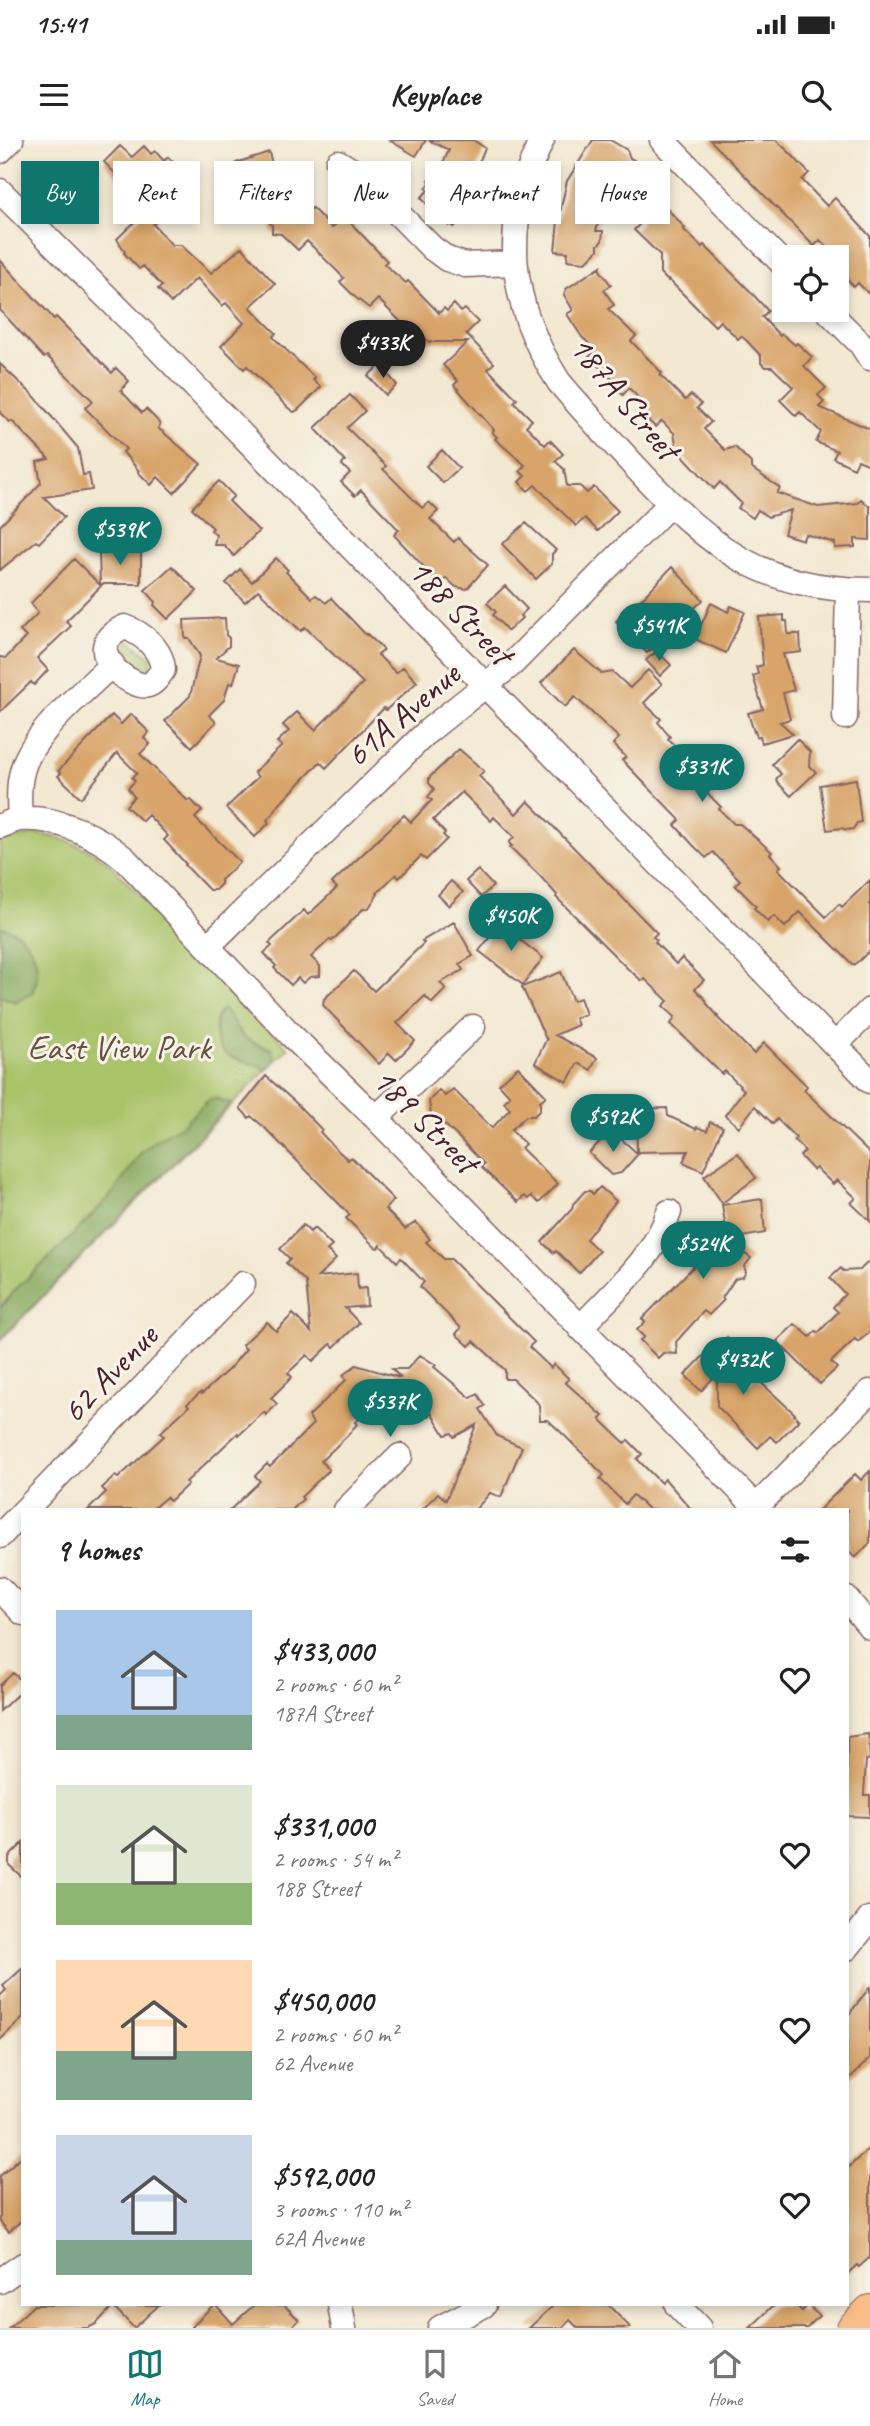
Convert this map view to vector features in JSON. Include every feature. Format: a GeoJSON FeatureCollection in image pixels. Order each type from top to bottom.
{"type":"FeatureCollection","features":[{"type":"Feature","properties":{"kind":"main road"},"geometry":{"type":"LineString","coordinates":[[853,2328],[870,2311]]}},
{"type":"Feature","properties":{"kind":"street"},"geometry":{"type":"LineString","coordinates":[[0,151],[11,140]]}},
{"type":"Feature","properties":{"kind":"street","name":"187A Street"},"geometry":{"type":"LineString","coordinates":[[542,140],[526,178],[521,199],[514,263],[527,317],[552,372],[593,422],[701,533],[748,564],[774,576],[803,584],[859,590]]}},
{"type":"Feature","properties":{"kind":"street"},"geometry":{"type":"LineString","coordinates":[[663,140],[772,253]]}},
{"type":"Feature","properties":{"kind":"street","name":"188 Street"},"geometry":{"type":"LineString","coordinates":[[0,191],[140,330],[870,1081]]}},
{"type":"Feature","properties":{"kind":"street"},"geometry":{"type":"LineString","coordinates":[[408,224],[447,259],[465,265],[514,263]]}},
{"type":"Feature","properties":{"kind":"street"},"geometry":{"type":"LineString","coordinates":[[839,322],[870,358]]}},
{"type":"Feature","properties":{"kind":"street","name":"61A Avenue"},"geometry":{"type":"LineString","coordinates":[[208,946],[428,731],[512,664],[670,504]]}},
{"type":"Feature","properties":{"kind":"street"},"geometry":{"type":"LineString","coordinates":[[845,717],[859,590]]}},
{"type":"Feature","properties":{"kind":"street"},"geometry":{"type":"LineString","coordinates":[[10,822],[29,752],[40,735],[112,664]]}},
{"type":"Feature","properties":{"kind":"street","name":"189 Street"},"geometry":{"type":"LineString","coordinates":[[10,822],[52,822],[107,844],[125,859],[291,1035],[376,1118],[757,1508]]}},
{"type":"Feature","properties":{"kind":"street"},"geometry":{"type":"LineString","coordinates":[[835,1045],[870,1010]]}},
{"type":"Feature","properties":{"kind":"street"},"geometry":{"type":"LineString","coordinates":[[376,1118],[473,1027]]}},
{"type":"Feature","properties":{"kind":"street"},"geometry":{"type":"LineString","coordinates":[[580,1328],[649,1252],[664,1229],[669,1212]]}},
{"type":"Feature","properties":{"kind":"street","name":"62 Avenue"},"geometry":{"type":"LineString","coordinates":[[27,1508],[243,1283]]}},
{"type":"Feature","properties":{"kind":"street"},"geometry":{"type":"LineString","coordinates":[[759,1508],[870,1392]]}},
{"type":"Feature","properties":{"kind":"street"},"geometry":{"type":"LineString","coordinates":[[348,1508],[400,1456]]}},
{"type":"Feature","properties":{"kind":"street","name":"62 Avenue"},"geometry":{"type":"LineString","coordinates":[[0,1536],[21,1514]]}},
{"type":"Feature","properties":{"kind":"street"},"geometry":{"type":"LineString","coordinates":[[0,1589],[21,1611]]}},
{"type":"Feature","properties":{"kind":"street"},"geometry":{"type":"LineString","coordinates":[[849,1602],[870,1627]]}},
{"type":"Feature","properties":{"kind":"street"},"geometry":{"type":"LineString","coordinates":[[849,1945],[870,1919]]}},
{"type":"Feature","properties":{"kind":"street"},"geometry":{"type":"LineString","coordinates":[[0,2281],[21,2266]]}},
{"type":"Feature","properties":{"kind":"street"},"geometry":{"type":"LineString","coordinates":[[340,2306],[344,2328]]}},
{"type":"Feature","properties":{"kind":"street"},"geometry":{"type":"LineString","coordinates":[[440,2328],[482,2306]]}},
{"type":"Feature","properties":{"kind":"street"},"geometry":{"type":"LineString","coordinates":[[678,2306],[699,2328]]}},
{"type":"Feature","properties":{"kind":"green space"},"geometry":{"type":"Polygon","coordinates":[[[125,638],[152,657],[150,672],[139,675],[119,658],[116,646],[125,638]]]}},
{"type":"Feature","properties":{"kind":"green space","name":"East View Park"},"geometry":{"type":"Polygon","coordinates":[[[37,834],[74,843],[108,862],[288,1048],[0,1340],[0,840],[37,834]]]}},
{"type":"Feature","properties":{"kind":"green space"},"geometry":{"type":"Polygon","coordinates":[[[0,927],[23,938],[36,960],[37,977],[32,993],[16,1002],[0,996],[0,927]]]}},
{"type":"Feature","properties":{"kind":"green space"},"geometry":{"type":"Polygon","coordinates":[[[223,1009],[243,1036],[272,1049],[275,1061],[266,1070],[233,1058],[220,1049],[216,1041],[215,1026],[217,1016],[223,1009]]]}},
{"type":"Feature","properties":{"kind":"green space"},"geometry":{"type":"Polygon","coordinates":[[[215,1098],[231,1104],[0,1340],[0,1308],[13,1292],[113,1193],[140,1154],[155,1140],[182,1125],[209,1100],[215,1098]]]}},
{"type":"Feature","properties":{"kind":"building"},"geometry":{"type":"Polygon","coordinates":[[[389,140],[426,140],[416,156],[389,140]]]}},
{"type":"Feature","properties":{"kind":"building"},"geometry":{"type":"Polygon","coordinates":[[[428,140],[473,140],[485,148],[480,161],[444,161],[449,150],[428,140]]]}},
{"type":"Feature","properties":{"kind":"building"},"geometry":{"type":"Polygon","coordinates":[[[593,140],[610,140],[627,150],[630,158],[634,160],[634,161],[580,161],[593,140]]]}},
{"type":"Feature","properties":{"kind":"building"},"geometry":{"type":"Polygon","coordinates":[[[710,140],[776,140],[790,153],[809,173],[802,180],[827,206],[835,198],[870,236],[870,295],[858,283],[854,287],[849,281],[849,245],[825,245],[820,240],[813,245],[710,140]]]}},
{"type":"Feature","properties":{"kind":"building"},"geometry":{"type":"Polygon","coordinates":[[[120,146],[132,157],[144,146],[151,154],[155,151],[164,161],[113,161],[113,171],[104,162],[120,146]]]}},
{"type":"Feature","properties":{"kind":"building"},"geometry":{"type":"Polygon","coordinates":[[[269,152],[271,161],[242,161],[269,152]]]}},
{"type":"Feature","properties":{"kind":"building"},"geometry":{"type":"Polygon","coordinates":[[[575,168],[575,224],[598,224],[596,231],[603,231],[598,250],[586,262],[567,260],[568,252],[555,251],[567,181],[575,168]]]}},
{"type":"Feature","properties":{"kind":"building"},"geometry":{"type":"Polygon","coordinates":[[[314,210],[332,228],[336,224],[352,224],[387,261],[384,264],[406,283],[408,281],[439,313],[444,308],[447,311],[454,304],[461,312],[465,309],[478,322],[466,334],[494,363],[488,369],[517,399],[514,402],[532,420],[526,426],[545,445],[550,440],[563,454],[555,461],[564,469],[567,486],[580,486],[587,493],[594,487],[618,511],[598,531],[585,518],[576,526],[535,485],[528,491],[519,482],[525,476],[520,471],[525,465],[495,439],[497,437],[492,432],[494,430],[454,385],[458,381],[443,365],[468,342],[429,342],[414,327],[410,331],[378,299],[369,308],[340,282],[344,278],[307,241],[298,250],[281,234],[272,233],[272,225],[314,224],[314,210]]]}},
{"type":"Feature","properties":{"kind":"building"},"geometry":{"type":"Polygon","coordinates":[[[670,212],[685,228],[683,229],[702,247],[704,245],[768,311],[762,317],[780,336],[782,334],[795,345],[797,343],[812,357],[804,366],[826,388],[818,395],[824,402],[819,407],[870,429],[870,465],[858,460],[854,468],[833,458],[837,451],[816,442],[821,432],[800,412],[796,416],[780,400],[793,387],[772,367],[765,367],[761,363],[761,356],[747,341],[741,336],[738,339],[720,321],[715,326],[668,281],[660,273],[660,255],[634,230],[640,224],[670,224],[670,212]]]}},
{"type":"Feature","properties":{"kind":"building"},"geometry":{"type":"Polygon","coordinates":[[[132,224],[153,224],[172,245],[181,245],[211,273],[242,247],[275,284],[250,307],[276,333],[273,337],[321,387],[298,410],[294,412],[287,407],[247,366],[244,369],[221,346],[244,323],[226,303],[222,306],[197,278],[171,303],[158,289],[162,286],[143,266],[139,269],[124,253],[117,239],[132,224]]]}},
{"type":"Feature","properties":{"kind":"building"},"geometry":{"type":"Polygon","coordinates":[[[0,260],[54,319],[56,317],[112,373],[116,368],[129,381],[121,390],[124,394],[142,413],[146,409],[157,420],[160,425],[158,428],[201,464],[174,493],[158,477],[151,485],[138,472],[123,452],[126,449],[85,408],[93,401],[47,356],[44,358],[0,310],[0,260]]]}},
{"type":"Feature","properties":{"kind":"building"},"geometry":{"type":"Polygon","coordinates":[[[601,266],[600,270],[611,285],[604,290],[614,305],[608,309],[636,336],[631,341],[662,373],[660,375],[685,400],[691,395],[701,404],[697,408],[711,422],[704,429],[725,450],[735,447],[751,463],[751,468],[780,488],[777,493],[818,507],[858,503],[861,499],[870,507],[870,540],[855,539],[855,547],[835,548],[835,543],[805,534],[803,540],[784,534],[791,510],[768,517],[758,510],[753,518],[738,508],[741,503],[720,482],[714,489],[673,445],[676,443],[674,433],[662,421],[655,427],[641,413],[647,407],[629,388],[623,395],[610,381],[612,379],[589,357],[596,350],[582,337],[567,314],[573,310],[564,295],[566,289],[601,266]]]}},
{"type":"Feature","properties":{"kind":"building"},"geometry":{"type":"Polygon","coordinates":[[[0,364],[35,397],[78,448],[83,475],[89,474],[92,490],[44,497],[64,517],[39,543],[36,541],[0,570],[0,526],[41,483],[37,462],[49,459],[12,421],[0,413],[0,364]]]}},
{"type":"Feature","properties":{"kind":"building"},"geometry":{"type":"Polygon","coordinates":[[[380,365],[397,385],[386,395],[368,376],[380,365]]]}},
{"type":"Feature","properties":{"kind":"building"},"geometry":{"type":"Polygon","coordinates":[[[350,395],[365,411],[347,428],[386,466],[383,469],[422,508],[429,502],[438,511],[430,519],[454,542],[458,538],[488,565],[467,589],[456,587],[446,578],[440,584],[394,535],[399,530],[361,490],[355,496],[341,482],[350,473],[342,465],[345,461],[315,428],[350,395]]]}},
{"type":"Feature","properties":{"kind":"building"},"geometry":{"type":"Polygon","coordinates":[[[442,450],[459,468],[443,483],[426,466],[442,450]]]}},
{"type":"Feature","properties":{"kind":"building"},"geometry":{"type":"Polygon","coordinates":[[[219,481],[234,496],[229,501],[259,531],[234,556],[224,545],[214,545],[216,535],[211,530],[213,528],[192,508],[219,481]]]}},
{"type":"Feature","properties":{"kind":"building"},"geometry":{"type":"Polygon","coordinates":[[[526,523],[556,550],[552,554],[552,564],[536,579],[502,544],[526,523]]]}},
{"type":"Feature","properties":{"kind":"building"},"geometry":{"type":"Polygon","coordinates":[[[105,550],[141,551],[141,584],[100,584],[99,554],[105,554],[105,550]]]}},
{"type":"Feature","properties":{"kind":"building"},"geometry":{"type":"Polygon","coordinates":[[[276,558],[312,598],[316,595],[326,603],[331,598],[384,650],[378,655],[396,673],[403,667],[417,682],[386,710],[384,708],[326,768],[320,762],[275,809],[267,820],[269,823],[255,837],[226,808],[258,777],[254,772],[282,746],[277,742],[289,731],[283,725],[297,712],[315,730],[363,683],[305,627],[301,631],[258,590],[245,602],[226,583],[240,569],[252,582],[276,558]]]}},
{"type":"Feature","properties":{"kind":"building"},"geometry":{"type":"Polygon","coordinates":[[[74,559],[101,586],[66,621],[71,626],[37,658],[48,670],[34,685],[31,682],[0,712],[0,657],[6,658],[26,637],[20,631],[38,613],[31,603],[74,559]]]}},
{"type":"Feature","properties":{"kind":"building"},"geometry":{"type":"Polygon","coordinates":[[[172,566],[197,591],[168,619],[154,605],[156,602],[145,590],[172,566]]]}},
{"type":"Feature","properties":{"kind":"building"},"geometry":{"type":"Polygon","coordinates":[[[672,567],[703,600],[647,653],[616,621],[631,610],[672,567]]]}},
{"type":"Feature","properties":{"kind":"building"},"geometry":{"type":"Polygon","coordinates":[[[505,586],[527,609],[508,631],[493,615],[496,612],[487,603],[505,586]]]}},
{"type":"Feature","properties":{"kind":"building"},"geometry":{"type":"Polygon","coordinates":[[[711,603],[728,612],[731,606],[745,612],[726,653],[695,639],[711,603]]]}},
{"type":"Feature","properties":{"kind":"building"},"geometry":{"type":"Polygon","coordinates":[[[784,615],[788,634],[800,634],[801,652],[783,654],[794,690],[783,693],[790,719],[780,722],[793,734],[762,743],[760,736],[757,737],[754,732],[748,713],[763,709],[753,676],[758,674],[756,667],[763,665],[759,617],[784,615]]]}},
{"type":"Feature","properties":{"kind":"building"},"geometry":{"type":"Polygon","coordinates":[[[225,618],[229,646],[216,658],[239,664],[233,684],[229,683],[224,700],[209,715],[216,722],[192,747],[165,721],[190,696],[200,656],[189,638],[185,638],[184,620],[225,618]]]}},
{"type":"Feature","properties":{"kind":"building"},"geometry":{"type":"Polygon","coordinates":[[[574,650],[602,674],[613,672],[630,688],[648,670],[662,684],[644,703],[661,719],[658,722],[670,737],[668,739],[692,764],[686,769],[693,776],[691,777],[734,824],[740,824],[772,852],[770,854],[781,866],[778,869],[826,917],[839,904],[842,907],[870,880],[870,950],[860,960],[853,965],[800,912],[785,927],[774,916],[768,922],[735,885],[740,880],[713,852],[706,858],[693,845],[675,825],[680,820],[622,760],[626,757],[613,744],[619,738],[575,697],[565,707],[541,683],[574,650]]]}},
{"type":"Feature","properties":{"kind":"building"},"geometry":{"type":"Polygon","coordinates":[[[657,651],[671,665],[660,676],[646,660],[657,651]]]}},
{"type":"Feature","properties":{"kind":"building"},"geometry":{"type":"Polygon","coordinates":[[[131,714],[149,732],[144,738],[150,744],[140,754],[188,801],[190,799],[202,811],[195,818],[240,862],[221,880],[215,890],[209,890],[185,865],[164,840],[168,836],[148,815],[142,821],[126,806],[134,797],[128,788],[135,781],[132,778],[137,773],[117,753],[81,798],[58,776],[61,773],[58,771],[112,715],[121,724],[131,714]]]}},
{"type":"Feature","properties":{"kind":"building"},"geometry":{"type":"Polygon","coordinates":[[[797,739],[810,752],[809,765],[816,772],[791,796],[778,783],[776,779],[781,774],[772,764],[797,739]]]}},
{"type":"Feature","properties":{"kind":"building"},"geometry":{"type":"Polygon","coordinates":[[[459,749],[484,771],[479,776],[516,814],[528,801],[657,933],[653,937],[657,940],[655,942],[676,964],[682,958],[704,980],[695,989],[717,1017],[754,1054],[764,1043],[807,1086],[804,1090],[870,1154],[870,1221],[851,1203],[856,1198],[837,1180],[833,1184],[816,1168],[813,1170],[800,1156],[805,1151],[777,1119],[773,1124],[755,1106],[739,1127],[725,1115],[744,1090],[725,1071],[722,1074],[671,1024],[675,1017],[663,1006],[668,1001],[645,979],[642,981],[627,968],[556,897],[539,875],[510,847],[512,846],[509,843],[514,837],[494,817],[491,821],[462,792],[433,820],[447,839],[426,860],[421,856],[399,878],[396,874],[377,893],[368,909],[363,909],[332,941],[330,939],[311,957],[320,966],[320,976],[310,977],[303,983],[298,978],[291,985],[274,968],[276,966],[264,953],[272,946],[269,943],[304,910],[308,915],[337,888],[332,883],[404,815],[411,822],[432,800],[428,797],[434,789],[429,778],[459,749]]]}},
{"type":"Feature","properties":{"kind":"building"},"geometry":{"type":"Polygon","coordinates":[[[856,779],[861,822],[853,829],[827,830],[820,785],[856,779]]]}},
{"type":"Feature","properties":{"kind":"building"},"geometry":{"type":"Polygon","coordinates":[[[478,870],[493,886],[481,897],[466,881],[478,870]]]}},
{"type":"Feature","properties":{"kind":"building"},"geometry":{"type":"Polygon","coordinates":[[[451,881],[463,892],[449,906],[438,895],[451,881]]]}},
{"type":"Feature","properties":{"kind":"building"},"geometry":{"type":"Polygon","coordinates":[[[504,919],[518,930],[514,935],[543,958],[523,985],[479,951],[504,919]]]}},
{"type":"Feature","properties":{"kind":"building"},"geometry":{"type":"Polygon","coordinates":[[[454,922],[473,956],[459,964],[463,970],[440,983],[446,989],[432,1003],[425,996],[397,1023],[415,1041],[396,1060],[389,1053],[379,1064],[323,1005],[324,999],[354,971],[374,991],[424,943],[422,941],[454,922]]]}},
{"type":"Feature","properties":{"kind":"building"},"geometry":{"type":"Polygon","coordinates":[[[561,972],[573,1001],[580,998],[586,1014],[575,1018],[578,1025],[555,1035],[597,1058],[591,1070],[578,1063],[567,1082],[535,1063],[547,1038],[522,987],[561,972]]]}},
{"type":"Feature","properties":{"kind":"building"},"geometry":{"type":"Polygon","coordinates":[[[518,1067],[546,1096],[540,1101],[540,1110],[534,1116],[526,1116],[511,1130],[525,1144],[521,1148],[558,1184],[539,1203],[531,1196],[528,1199],[524,1196],[518,1202],[481,1167],[484,1164],[460,1139],[431,1115],[429,1101],[439,1090],[445,1096],[453,1089],[492,1128],[510,1109],[504,1102],[510,1096],[499,1084],[518,1067]]]}},
{"type":"Feature","properties":{"kind":"building"},"geometry":{"type":"Polygon","coordinates":[[[266,1076],[322,1130],[320,1132],[334,1147],[348,1160],[351,1157],[394,1200],[385,1209],[405,1229],[416,1222],[430,1239],[426,1242],[444,1259],[451,1259],[534,1342],[529,1347],[551,1368],[554,1364],[569,1379],[565,1382],[603,1416],[600,1419],[625,1443],[628,1440],[642,1454],[637,1459],[661,1483],[665,1479],[690,1508],[647,1508],[633,1495],[625,1504],[600,1479],[604,1475],[566,1437],[548,1420],[540,1420],[539,1405],[536,1401],[513,1379],[505,1379],[505,1370],[474,1341],[469,1346],[456,1334],[461,1328],[420,1287],[424,1282],[401,1258],[397,1262],[380,1245],[375,1247],[346,1218],[350,1215],[264,1127],[251,1116],[249,1118],[240,1108],[266,1076]]]}},
{"type":"Feature","properties":{"kind":"building"},"geometry":{"type":"Polygon","coordinates":[[[667,1108],[668,1116],[696,1129],[697,1127],[707,1131],[710,1122],[723,1127],[703,1171],[683,1162],[688,1151],[637,1152],[636,1109],[667,1108]]]}},
{"type":"Feature","properties":{"kind":"building"},"geometry":{"type":"Polygon","coordinates":[[[611,1130],[638,1154],[621,1173],[611,1175],[589,1153],[611,1130]]]}},
{"type":"Feature","properties":{"kind":"building"},"geometry":{"type":"Polygon","coordinates":[[[738,1153],[756,1178],[722,1203],[704,1176],[738,1153]]]}},
{"type":"Feature","properties":{"kind":"building"},"geometry":{"type":"Polygon","coordinates":[[[600,1187],[616,1201],[586,1239],[599,1251],[579,1273],[542,1242],[585,1191],[593,1194],[600,1187]]]}},
{"type":"Feature","properties":{"kind":"building"},"geometry":{"type":"Polygon","coordinates":[[[762,1199],[765,1233],[725,1240],[751,1258],[744,1267],[746,1272],[743,1277],[735,1279],[722,1298],[724,1300],[709,1315],[704,1311],[676,1342],[677,1354],[663,1353],[658,1358],[640,1340],[644,1337],[637,1330],[645,1322],[642,1319],[700,1260],[725,1223],[722,1205],[762,1199]]]}},
{"type":"Feature","properties":{"kind":"building"},"geometry":{"type":"Polygon","coordinates":[[[303,1225],[310,1232],[314,1228],[332,1246],[327,1250],[336,1259],[318,1277],[357,1273],[358,1289],[366,1288],[367,1306],[345,1308],[359,1323],[334,1347],[331,1344],[313,1361],[307,1355],[288,1373],[292,1377],[271,1398],[277,1404],[266,1415],[264,1412],[239,1435],[238,1433],[186,1482],[188,1484],[170,1501],[166,1497],[153,1508],[90,1508],[106,1492],[102,1488],[115,1476],[118,1478],[164,1436],[160,1433],[189,1406],[187,1404],[231,1367],[246,1349],[242,1345],[267,1322],[276,1331],[293,1314],[311,1332],[306,1282],[286,1263],[290,1259],[280,1249],[303,1225]]]}},
{"type":"Feature","properties":{"kind":"building"},"geometry":{"type":"Polygon","coordinates":[[[870,1260],[870,1331],[858,1342],[855,1339],[831,1362],[837,1368],[820,1384],[777,1341],[795,1324],[810,1337],[816,1331],[818,1333],[838,1312],[833,1307],[845,1294],[830,1278],[841,1268],[843,1271],[860,1270],[870,1260]]]}},
{"type":"Feature","properties":{"kind":"building"},"geometry":{"type":"Polygon","coordinates":[[[727,1337],[738,1349],[726,1361],[750,1384],[756,1378],[799,1420],[777,1442],[770,1436],[758,1448],[717,1406],[717,1374],[701,1391],[685,1375],[716,1343],[719,1345],[727,1337]]]}},
{"type":"Feature","properties":{"kind":"building"},"geometry":{"type":"Polygon","coordinates":[[[420,1355],[436,1365],[434,1367],[471,1398],[478,1394],[485,1406],[480,1409],[497,1436],[522,1447],[501,1497],[490,1493],[477,1508],[424,1508],[438,1493],[446,1500],[476,1425],[454,1437],[452,1433],[445,1435],[431,1412],[428,1416],[401,1392],[355,1422],[357,1424],[348,1435],[321,1461],[329,1470],[301,1497],[303,1499],[294,1508],[232,1508],[260,1481],[255,1476],[267,1464],[270,1467],[313,1424],[309,1416],[346,1380],[343,1375],[356,1365],[401,1378],[392,1369],[407,1369],[420,1355]]]}},
{"type":"Feature","properties":{"kind":"building"},"geometry":{"type":"Polygon","coordinates":[[[870,1471],[870,1543],[855,1558],[849,1551],[849,1508],[821,1508],[855,1474],[861,1480],[870,1471]]]}},
{"type":"Feature","properties":{"kind":"building"},"geometry":{"type":"Polygon","coordinates":[[[13,1673],[21,1680],[21,1691],[0,1711],[0,1685],[13,1673]]]}},
{"type":"Feature","properties":{"kind":"building"},"geometry":{"type":"Polygon","coordinates":[[[868,1734],[870,1759],[866,1760],[864,1795],[870,1795],[870,1817],[849,1816],[849,1737],[868,1734]]]}},
{"type":"Feature","properties":{"kind":"building"},"geometry":{"type":"Polygon","coordinates":[[[21,1845],[21,1876],[9,1865],[9,1857],[21,1845]]]}},
{"type":"Feature","properties":{"kind":"building"},"geometry":{"type":"Polygon","coordinates":[[[21,1970],[21,2020],[0,2040],[0,1996],[6,1990],[3,1986],[21,1970]]]}},
{"type":"Feature","properties":{"kind":"building"},"geometry":{"type":"Polygon","coordinates":[[[870,1987],[870,2058],[849,2079],[849,2014],[870,1987]]]}},
{"type":"Feature","properties":{"kind":"building"},"geometry":{"type":"Polygon","coordinates":[[[870,2147],[870,2257],[849,2272],[849,2167],[870,2147]]]}},
{"type":"Feature","properties":{"kind":"building"},"geometry":{"type":"Polygon","coordinates":[[[21,2157],[21,2221],[9,2232],[0,2222],[0,2176],[21,2157]]]}},
{"type":"Feature","properties":{"kind":"building"},"geometry":{"type":"Polygon","coordinates":[[[33,2306],[113,2306],[96,2324],[88,2328],[9,2328],[33,2306]]]}},
{"type":"Feature","properties":{"kind":"building"},"geometry":{"type":"Polygon","coordinates":[[[113,2306],[158,2306],[134,2328],[113,2306]]]}},
{"type":"Feature","properties":{"kind":"building"},"geometry":{"type":"Polygon","coordinates":[[[212,2306],[217,2306],[233,2324],[253,2306],[285,2306],[299,2320],[290,2328],[191,2328],[212,2306]]]}},
{"type":"Feature","properties":{"kind":"building"},"geometry":{"type":"Polygon","coordinates":[[[553,2306],[609,2306],[631,2328],[578,2328],[570,2320],[562,2328],[529,2328],[553,2306]]]}},
{"type":"Feature","properties":{"kind":"building"},"geometry":{"type":"Polygon","coordinates":[[[773,2306],[797,2306],[802,2311],[809,2306],[819,2316],[807,2328],[750,2328],[773,2306]]]}}]}
